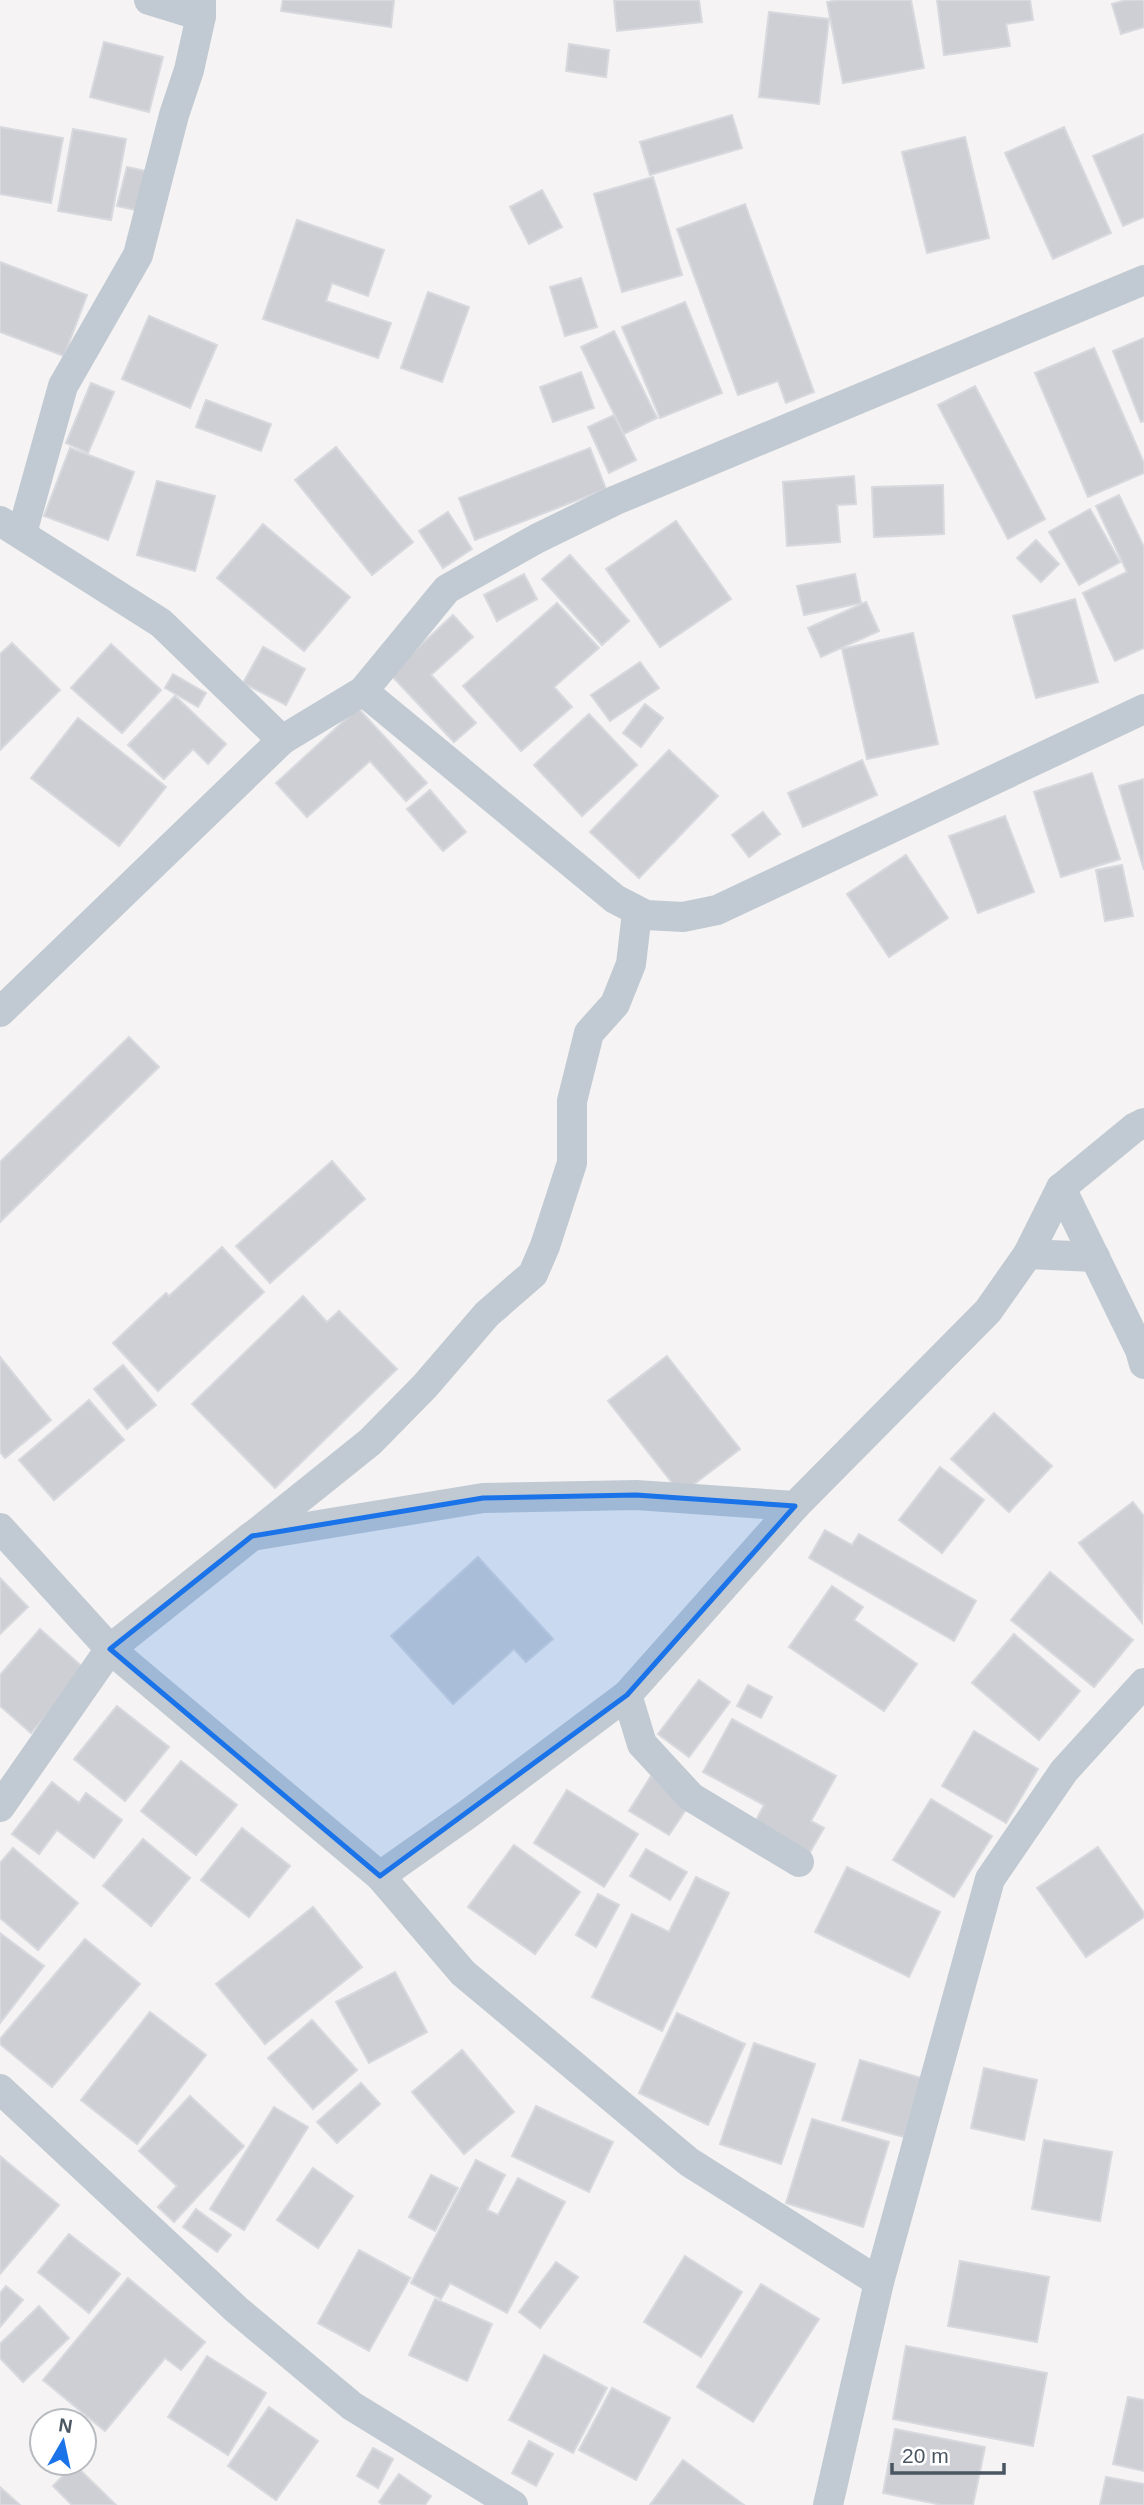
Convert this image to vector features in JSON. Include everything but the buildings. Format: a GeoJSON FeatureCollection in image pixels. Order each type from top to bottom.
{"type":"FeatureCollection","features":[{"type":"Feature","properties":{"kind":"street"},"geometry":{"type":"LineString","coordinates":[[149,0],[201,8],[189,70],[174,115],[138,255],[63,386],[11,527],[161,623],[282,740]]}},
{"type":"Feature","properties":{"kind":"street"},"geometry":{"type":"LineString","coordinates":[[0,1012],[282,740],[363,691],[447,589],[538,538],[616,500],[1144,280]]}},
{"type":"Feature","properties":{"kind":"street"},"geometry":{"type":"LineString","coordinates":[[363,691],[615,899],[646,915],[683,918],[717,910],[1144,709]]}},
{"type":"Feature","properties":{"kind":"street"},"geometry":{"type":"LineString","coordinates":[[0,1807],[110,1649],[370,1443],[425,1386],[487,1314],[533,1274],[572,1163],[572,1101],[589,1033],[615,1004],[631,964],[636,921],[646,915]]}},
{"type":"Feature","properties":{"kind":"street"},"geometry":{"type":"LineString","coordinates":[[380,1876],[627,1695],[795,1506],[988,1311],[1028,1254],[1061,1188],[1134,1128],[1144,1123]]}},
{"type":"Feature","properties":{"kind":"street"},"geometry":{"type":"LineString","coordinates":[[1061,1188],[1144,1364]]}},
{"type":"Feature","properties":{"kind":"street"},"geometry":{"type":"LineString","coordinates":[[1028,1254],[1095,1256]]}},
{"type":"Feature","properties":{"kind":"street"},"geometry":{"type":"LineString","coordinates":[[252,1536],[483,1498],[636,1495],[795,1506]]}},
{"type":"Feature","properties":{"kind":"street"},"geometry":{"type":"LineString","coordinates":[[0,1528],[110,1649],[380,1876],[463,1973],[689,2162],[878,2282]]}},
{"type":"Feature","properties":{"kind":"street"},"geometry":{"type":"LineString","coordinates":[[828,2505],[878,2282],[990,1879],[1064,1771],[1144,1683]]}},
{"type":"Feature","properties":{"kind":"street"},"geometry":{"type":"LineString","coordinates":[[627,1695],[642,1744],[691,1797],[799,1862]]}},
{"type":"Feature","properties":{"kind":"street"},"geometry":{"type":"LineString","coordinates":[[0,2089],[237,2310],[352,2406],[513,2505]]}},
{"type":"Feature","properties":{"kind":"highlighted area"},"geometry":{"type":"Polygon","coordinates":[[[636,1495],[795,1506],[627,1695],[380,1876],[110,1649],[252,1536],[483,1498],[636,1495]]]}}]}
